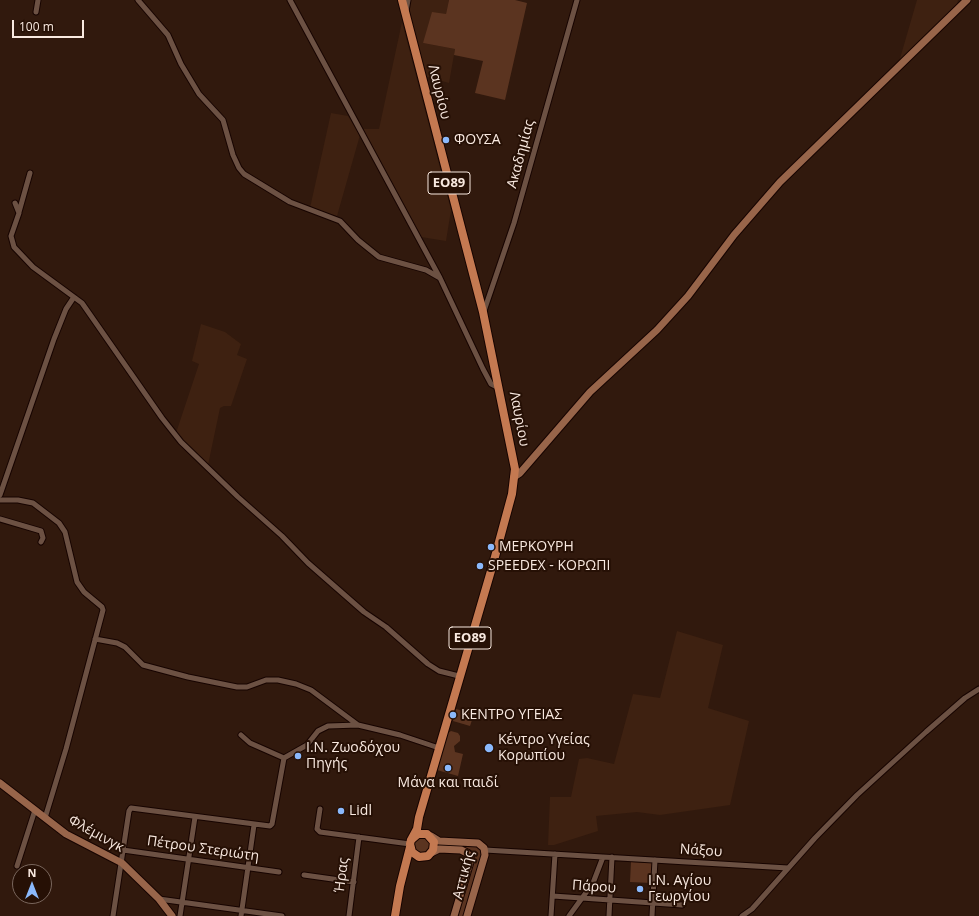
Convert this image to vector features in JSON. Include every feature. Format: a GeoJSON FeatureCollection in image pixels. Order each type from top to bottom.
{"type":"FeatureCollection","features":[{"type":"Feature","properties":{"kind":"main road","name":"Λαυρίου"},"geometry":{"type":"LineString","coordinates":[[402,0],[483,312],[514,460],[512,494],[499,543],[459,676],[420,813],[417,829],[411,844]]}},
{"type":"Feature","properties":{"kind":"main road"},"geometry":{"type":"LineString","coordinates":[[405,864],[411,858],[431,854],[435,846],[421,825],[420,813]]}},
{"type":"Feature","properties":{"kind":"main road"},"geometry":{"type":"LineString","coordinates":[[421,857],[414,854],[411,844],[418,834],[428,835]]}},
{"type":"Feature","properties":{"kind":"main road","name":"ΕΟ89"},"geometry":{"type":"LineString","coordinates":[[395,916],[405,864],[411,844]]}},
{"type":"Feature","properties":{"kind":"street"},"geometry":{"type":"LineString","coordinates":[[36,12],[38,0]]}},
{"type":"Feature","properties":{"kind":"street"},"geometry":{"type":"LineString","coordinates":[[138,0],[168,35],[181,64],[199,94],[223,120],[233,155],[239,168],[244,174],[290,202],[340,221],[358,240],[379,257],[426,270],[440,278]]}},
{"type":"Feature","properties":{"kind":"street"},"geometry":{"type":"LineString","coordinates":[[290,0],[440,278],[491,384],[500,388]]}},
{"type":"Feature","properties":{"kind":"street"},"geometry":{"type":"LineString","coordinates":[[406,13],[408,0]]}},
{"type":"Feature","properties":{"kind":"street","name":"Ακαδημίας"},"geometry":{"type":"LineString","coordinates":[[483,312],[514,223],[577,0]]}},
{"type":"Feature","properties":{"kind":"street"},"geometry":{"type":"LineString","coordinates":[[514,476],[520,473],[590,392],[657,330],[683,302],[734,235],[780,182],[967,0]]}},
{"type":"Feature","properties":{"kind":"street"},"geometry":{"type":"LineString","coordinates":[[30,173],[11,236],[14,247],[33,267],[74,297],[90,313],[162,418],[181,442],[282,536],[308,563],[364,612],[386,627],[428,664],[440,671],[459,676]]}},
{"type":"Feature","properties":{"kind":"street"},"geometry":{"type":"LineString","coordinates":[[15,203],[19,213]]}},
{"type":"Feature","properties":{"kind":"street"},"geometry":{"type":"LineString","coordinates":[[0,495],[57,333],[66,309],[74,297]]}},
{"type":"Feature","properties":{"kind":"street"},"geometry":{"type":"LineString","coordinates":[[0,500],[18,500],[33,503],[40,507],[63,528],[77,582],[89,598],[102,607],[102,616],[66,749],[45,818]]}},
{"type":"Feature","properties":{"kind":"street"},"geometry":{"type":"LineString","coordinates":[[0,519],[41,531],[41,542]]}},
{"type":"Feature","properties":{"kind":"street"},"geometry":{"type":"LineString","coordinates":[[95,640],[117,643],[126,647],[143,665],[188,678],[237,687],[247,687],[266,680],[278,680],[296,684],[311,690],[358,725]]}},
{"type":"Feature","properties":{"kind":"street"},"geometry":{"type":"LineString","coordinates":[[742,916],[752,909],[788,868],[857,795],[965,698],[979,689]]}},
{"type":"Feature","properties":{"kind":"street"},"geometry":{"type":"LineString","coordinates":[[284,758],[307,745],[318,732],[328,726],[358,725],[400,735],[439,748]]}},
{"type":"Feature","properties":{"kind":"street"},"geometry":{"type":"LineString","coordinates":[[241,735],[250,744],[284,758]]}},
{"type":"Feature","properties":{"kind":"street"},"geometry":{"type":"LineString","coordinates":[[113,916],[129,811],[131,808],[270,826],[272,824],[284,758]]}},
{"type":"Feature","properties":{"kind":"street","name":"Φλέμινγκ"},"geometry":{"type":"LineString","coordinates":[[0,783],[66,834],[122,863],[159,899],[172,916]]}},
{"type":"Feature","properties":{"kind":"street"},"geometry":{"type":"LineString","coordinates":[[320,809],[318,830],[411,844]]}},
{"type":"Feature","properties":{"kind":"street"},"geometry":{"type":"LineString","coordinates":[[18,864],[35,810]]}},
{"type":"Feature","properties":{"kind":"street"},"geometry":{"type":"LineString","coordinates":[[180,916],[195,817]]}},
{"type":"Feature","properties":{"kind":"street"},"geometry":{"type":"LineString","coordinates":[[241,913],[254,825]]}},
{"type":"Feature","properties":{"kind":"street","name":"Αττικής"},"geometry":{"type":"LineString","coordinates":[[428,835],[439,841],[478,843],[485,850],[485,855],[467,916]]}},
{"type":"Feature","properties":{"kind":"street","name":"Ήρας"},"geometry":{"type":"LineString","coordinates":[[349,916],[359,837]]}},
{"type":"Feature","properties":{"kind":"street","name":"Πέτρου Στεριώτη"},"geometry":{"type":"LineString","coordinates":[[123,850],[279,872]]}},
{"type":"Feature","properties":{"kind":"street","name":"Αττικής"},"geometry":{"type":"LineString","coordinates":[[431,854],[435,850],[463,850],[469,856],[470,862],[454,916]]}},
{"type":"Feature","properties":{"kind":"street","name":"Νάξου"},"geometry":{"type":"LineString","coordinates":[[485,850],[788,868]]}},
{"type":"Feature","properties":{"kind":"street"},"geometry":{"type":"LineString","coordinates":[[552,916],[556,854]]}},
{"type":"Feature","properties":{"kind":"street"},"geometry":{"type":"LineString","coordinates":[[569,916],[593,883],[603,857]]}},
{"type":"Feature","properties":{"kind":"street"},"geometry":{"type":"LineString","coordinates":[[609,916],[612,857]]}},
{"type":"Feature","properties":{"kind":"street"},"geometry":{"type":"LineString","coordinates":[[652,916],[655,860]]}},
{"type":"Feature","properties":{"kind":"street"},"geometry":{"type":"LineString","coordinates":[[304,875],[354,882]]}},
{"type":"Feature","properties":{"kind":"street","name":"Πάρου"},"geometry":{"type":"LineString","coordinates":[[553,896],[682,905]]}},
{"type":"Feature","properties":{"kind":"street"},"geometry":{"type":"LineString","coordinates":[[159,899],[241,913],[282,916]]}},
{"type":"Feature","properties":{"kind":"street"},"geometry":{"type":"LineString","coordinates":[[751,916],[752,909]]}},
{"type":"Feature","properties":{"kind":"shaded area"},"geometry":{"type":"Polygon","coordinates":[[[410,0],[449,0],[446,14],[423,43],[455,49],[449,83],[424,76],[407,13],[410,0]]]}},
{"type":"Feature","properties":{"kind":"shaded area"},"geometry":{"type":"Polygon","coordinates":[[[449,0],[515,0],[527,3],[505,100],[475,93],[483,61],[454,55],[455,49],[423,43],[432,12],[446,14],[449,0]]]}},
{"type":"Feature","properties":{"kind":"shaded area"},"geometry":{"type":"Polygon","coordinates":[[[917,0],[958,0],[957,4],[899,62],[917,0]]]}},
{"type":"Feature","properties":{"kind":"shaded area"},"geometry":{"type":"Polygon","coordinates":[[[402,22],[451,210],[446,241],[421,237],[363,129],[379,129],[402,22]]]}},
{"type":"Feature","properties":{"kind":"shaded area"},"geometry":{"type":"Polygon","coordinates":[[[331,113],[348,116],[360,135],[337,216],[310,208],[331,113]]]}},
{"type":"Feature","properties":{"kind":"shaded area"},"geometry":{"type":"Polygon","coordinates":[[[201,324],[225,332],[241,344],[237,355],[247,359],[231,406],[224,406],[220,408],[208,465],[176,433],[199,364],[192,361],[201,324]]]}},
{"type":"Feature","properties":{"kind":"shaded area"},"geometry":{"type":"Polygon","coordinates":[[[677,631],[723,645],[708,708],[749,721],[730,805],[660,815],[637,812],[596,816],[598,831],[554,845],[548,845],[550,797],[571,797],[579,759],[587,758],[614,764],[633,694],[660,698],[677,631]]]}},
{"type":"Feature","properties":{"kind":"shaded area"},"geometry":{"type":"Polygon","coordinates":[[[456,709],[474,714],[470,726],[453,721],[456,709]]]}},
{"type":"Feature","properties":{"kind":"shaded area"},"geometry":{"type":"Polygon","coordinates":[[[451,731],[458,733],[460,736],[460,741],[454,746],[455,752],[463,754],[458,776],[437,770],[448,733],[451,731]]]}},
{"type":"Feature","properties":{"kind":"shaded area"},"geometry":{"type":"Polygon","coordinates":[[[416,837],[429,837],[431,849],[423,855],[415,851],[413,842],[416,837]]]}},
{"type":"Feature","properties":{"kind":"shaded area"},"geometry":{"type":"Polygon","coordinates":[[[438,843],[475,846],[482,852],[464,916],[457,916],[476,852],[469,849],[438,846],[438,843]]]}},
{"type":"Feature","properties":{"kind":"shaded area"},"geometry":{"type":"Polygon","coordinates":[[[631,862],[653,863],[651,883],[630,882],[631,862]]]}},
{"type":"Feature","properties":{"kind":"place","name":"ΦΟΥΣΑ"},"geometry":{"type":"Point","coordinates":[446,140]}},
{"type":"Feature","properties":{"kind":"place","name":"ΜΕΡΚΟΥΡΗ"},"geometry":{"type":"Point","coordinates":[491,547]}},
{"type":"Feature","properties":{"kind":"place","name":"SPEEDEX - ΚΟΡΩΠΙ"},"geometry":{"type":"Point","coordinates":[480,566]}},
{"type":"Feature","properties":{"kind":"place","name":"ΚΕΝΤΡΟ ΥΓΕΙΑΣ"},"geometry":{"type":"Point","coordinates":[453,715]}},
{"type":"Feature","properties":{"kind":"place","name":"Κέντρο Υγείας Κορωπίου"},"geometry":{"type":"Point","coordinates":[489,748]}},
{"type":"Feature","properties":{"kind":"place","name":"Ι.Ν. Ζωοδόχου Πηγής"},"geometry":{"type":"Point","coordinates":[298,756]}},
{"type":"Feature","properties":{"kind":"place","name":"Μάνα και παιδί"},"geometry":{"type":"Point","coordinates":[448,768]}},
{"type":"Feature","properties":{"kind":"place","name":"Lidl"},"geometry":{"type":"Point","coordinates":[341,811]}},
{"type":"Feature","properties":{"kind":"place","name":"Ι.Ν. Αγίου Γεωργίου"},"geometry":{"type":"Point","coordinates":[640,889]}}]}
